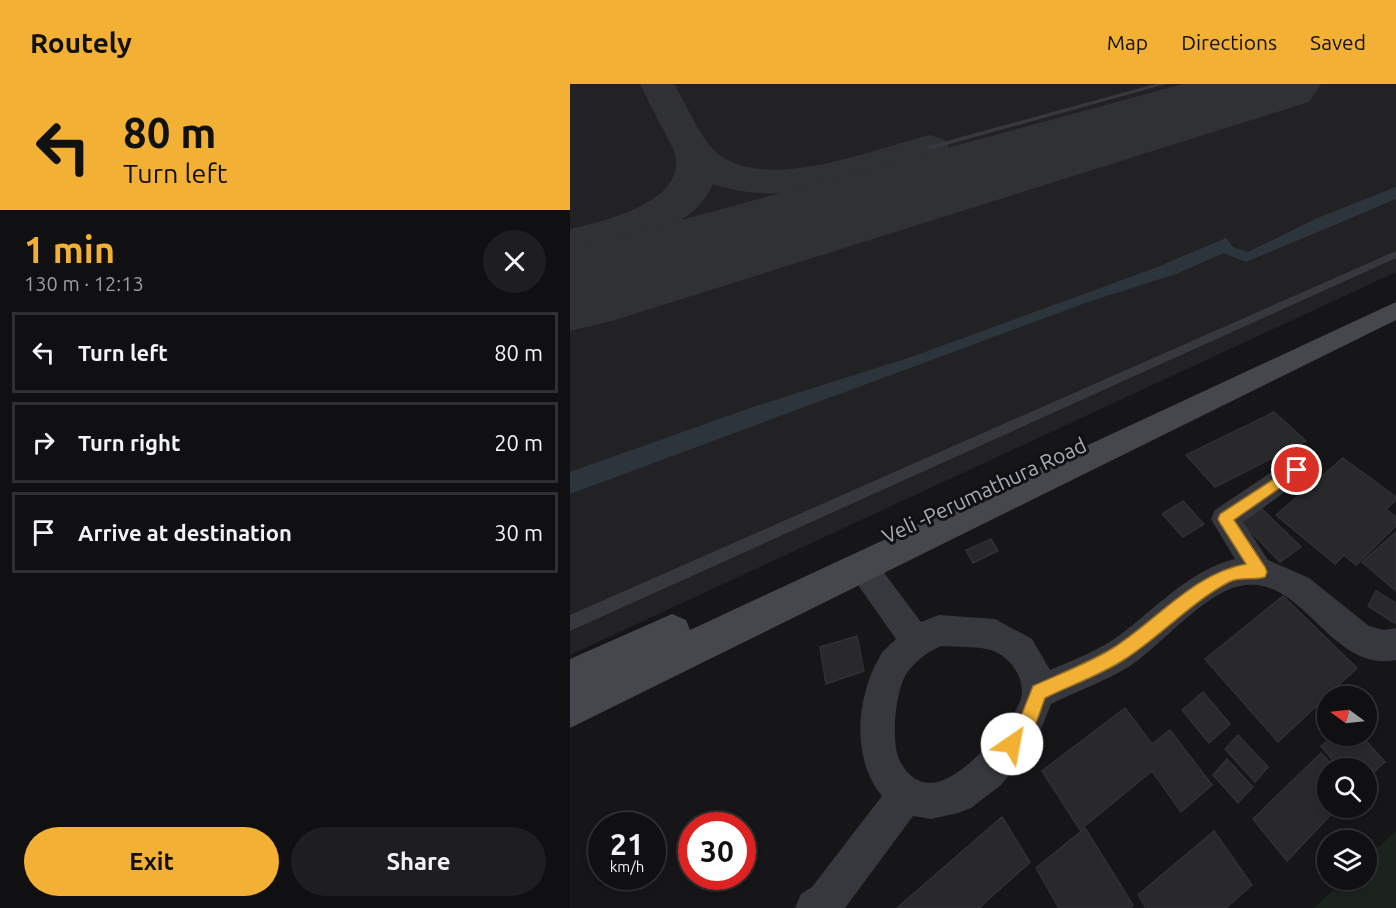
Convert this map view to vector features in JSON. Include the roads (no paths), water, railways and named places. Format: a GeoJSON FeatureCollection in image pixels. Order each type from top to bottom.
{"type":"FeatureCollection","features":[{"type":"Feature","properties":{"kind":"main road","name":"Veli -Perumathura Road"},"geometry":{"type":"LineString","coordinates":[[570,680],[874,543],[1396,295]]}},
{"type":"Feature","properties":{"kind":"main road"},"geometry":{"type":"LineString","coordinates":[[570,707],[1396,310]]}},
{"type":"Feature","properties":{"kind":"street"},"geometry":{"type":"LineString","coordinates":[[1259,572],[1225,519],[1297,470]]}},
{"type":"Feature","properties":{"kind":"street"},"geometry":{"type":"LineString","coordinates":[[863,568],[916,641]]}},
{"type":"Feature","properties":{"kind":"street"},"geometry":{"type":"LineString","coordinates":[[1039,692],[1118,654],[1196,594],[1227,575],[1245,570],[1259,572],[1296,586],[1365,642],[1379,648],[1396,645]]}},
{"type":"Feature","properties":{"kind":"street"},"geometry":{"type":"LineString","coordinates":[[939,630],[995,635],[1021,650],[1034,670],[1039,692],[1024,730],[988,772],[958,795],[931,801],[905,796],[884,771],[877,736],[882,693],[892,666],[916,641],[939,630]]}},
{"type":"Feature","properties":{"kind":"street"},"geometry":{"type":"LineString","coordinates":[[823,906],[905,796]]}},
{"type":"Feature","properties":{"kind":"lane"},"geometry":{"type":"LineString","coordinates":[[929,147],[1163,84]]}},
{"type":"Feature","properties":{"kind":"lane"},"geometry":{"type":"LineString","coordinates":[[570,623],[1396,254]]}}]}
